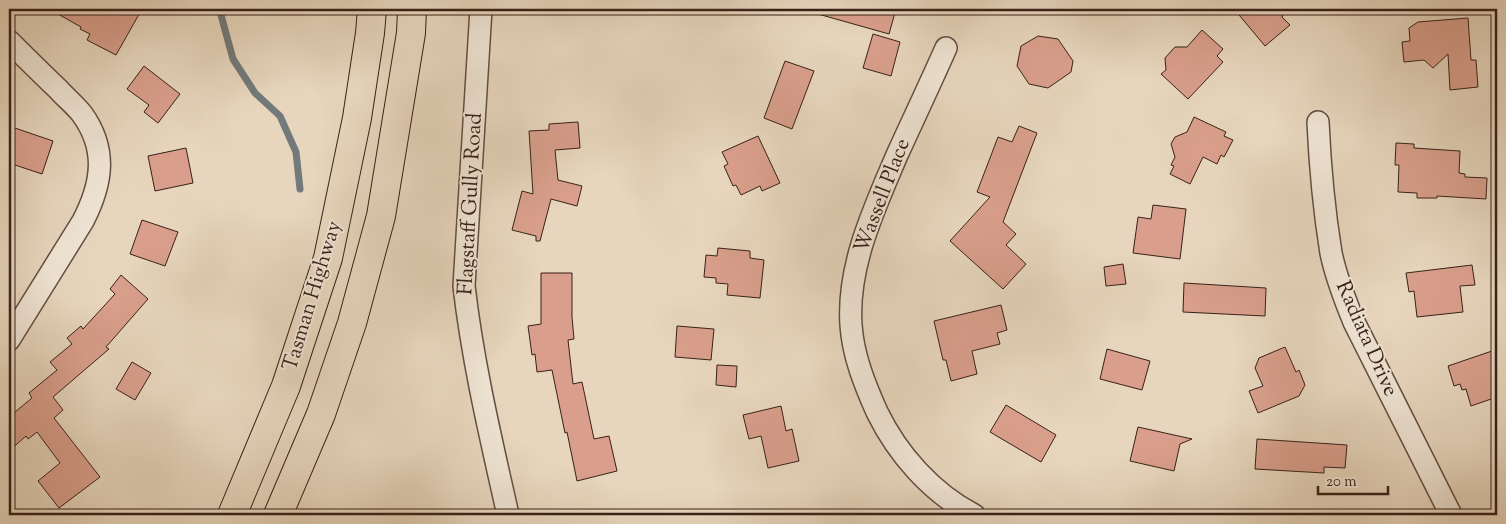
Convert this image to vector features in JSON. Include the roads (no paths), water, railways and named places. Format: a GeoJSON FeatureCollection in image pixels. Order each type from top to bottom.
{"type":"FeatureCollection","features":[{"type":"Feature","properties":{"kind":"highway","name":"Tasman Highway"},"geometry":{"type":"LineString","coordinates":[[232,515],[286,386],[328,258],[357,118],[372,9]]}},
{"type":"Feature","properties":{"kind":"highway","name":"Tasman Highway"},"geometry":{"type":"LineString","coordinates":[[278,515],[321,414],[352,323],[381,216],[411,34],[412,9]]}},
{"type":"Feature","properties":{"kind":"street","name":"Flagstaff Gully Road"},"geometry":{"type":"LineString","coordinates":[[481,9],[464,286],[478,384],[508,515]]}},
{"type":"Feature","properties":{"kind":"street"},"geometry":{"type":"LineString","coordinates":[[9,41],[80,112],[91,128],[100,161],[99,181],[94,201],[83,222],[9,340]]}},
{"type":"Feature","properties":{"kind":"street","name":"Wassell Place"},"geometry":{"type":"LineString","coordinates":[[946,48],[875,205],[851,290],[851,326],[856,357],[868,392],[885,429],[907,459],[932,486],[958,507],[974,515]]}},
{"type":"Feature","properties":{"kind":"street","name":"Radiata Drive"},"geometry":{"type":"LineString","coordinates":[[1318,122],[1321,172],[1332,254],[1342,290],[1354,322],[1450,515]]}},
{"type":"Feature","properties":{"kind":"waterway"},"geometry":{"type":"LineString","coordinates":[[221,9],[233,59],[255,93],[280,116],[296,152],[300,189]]}}]}
